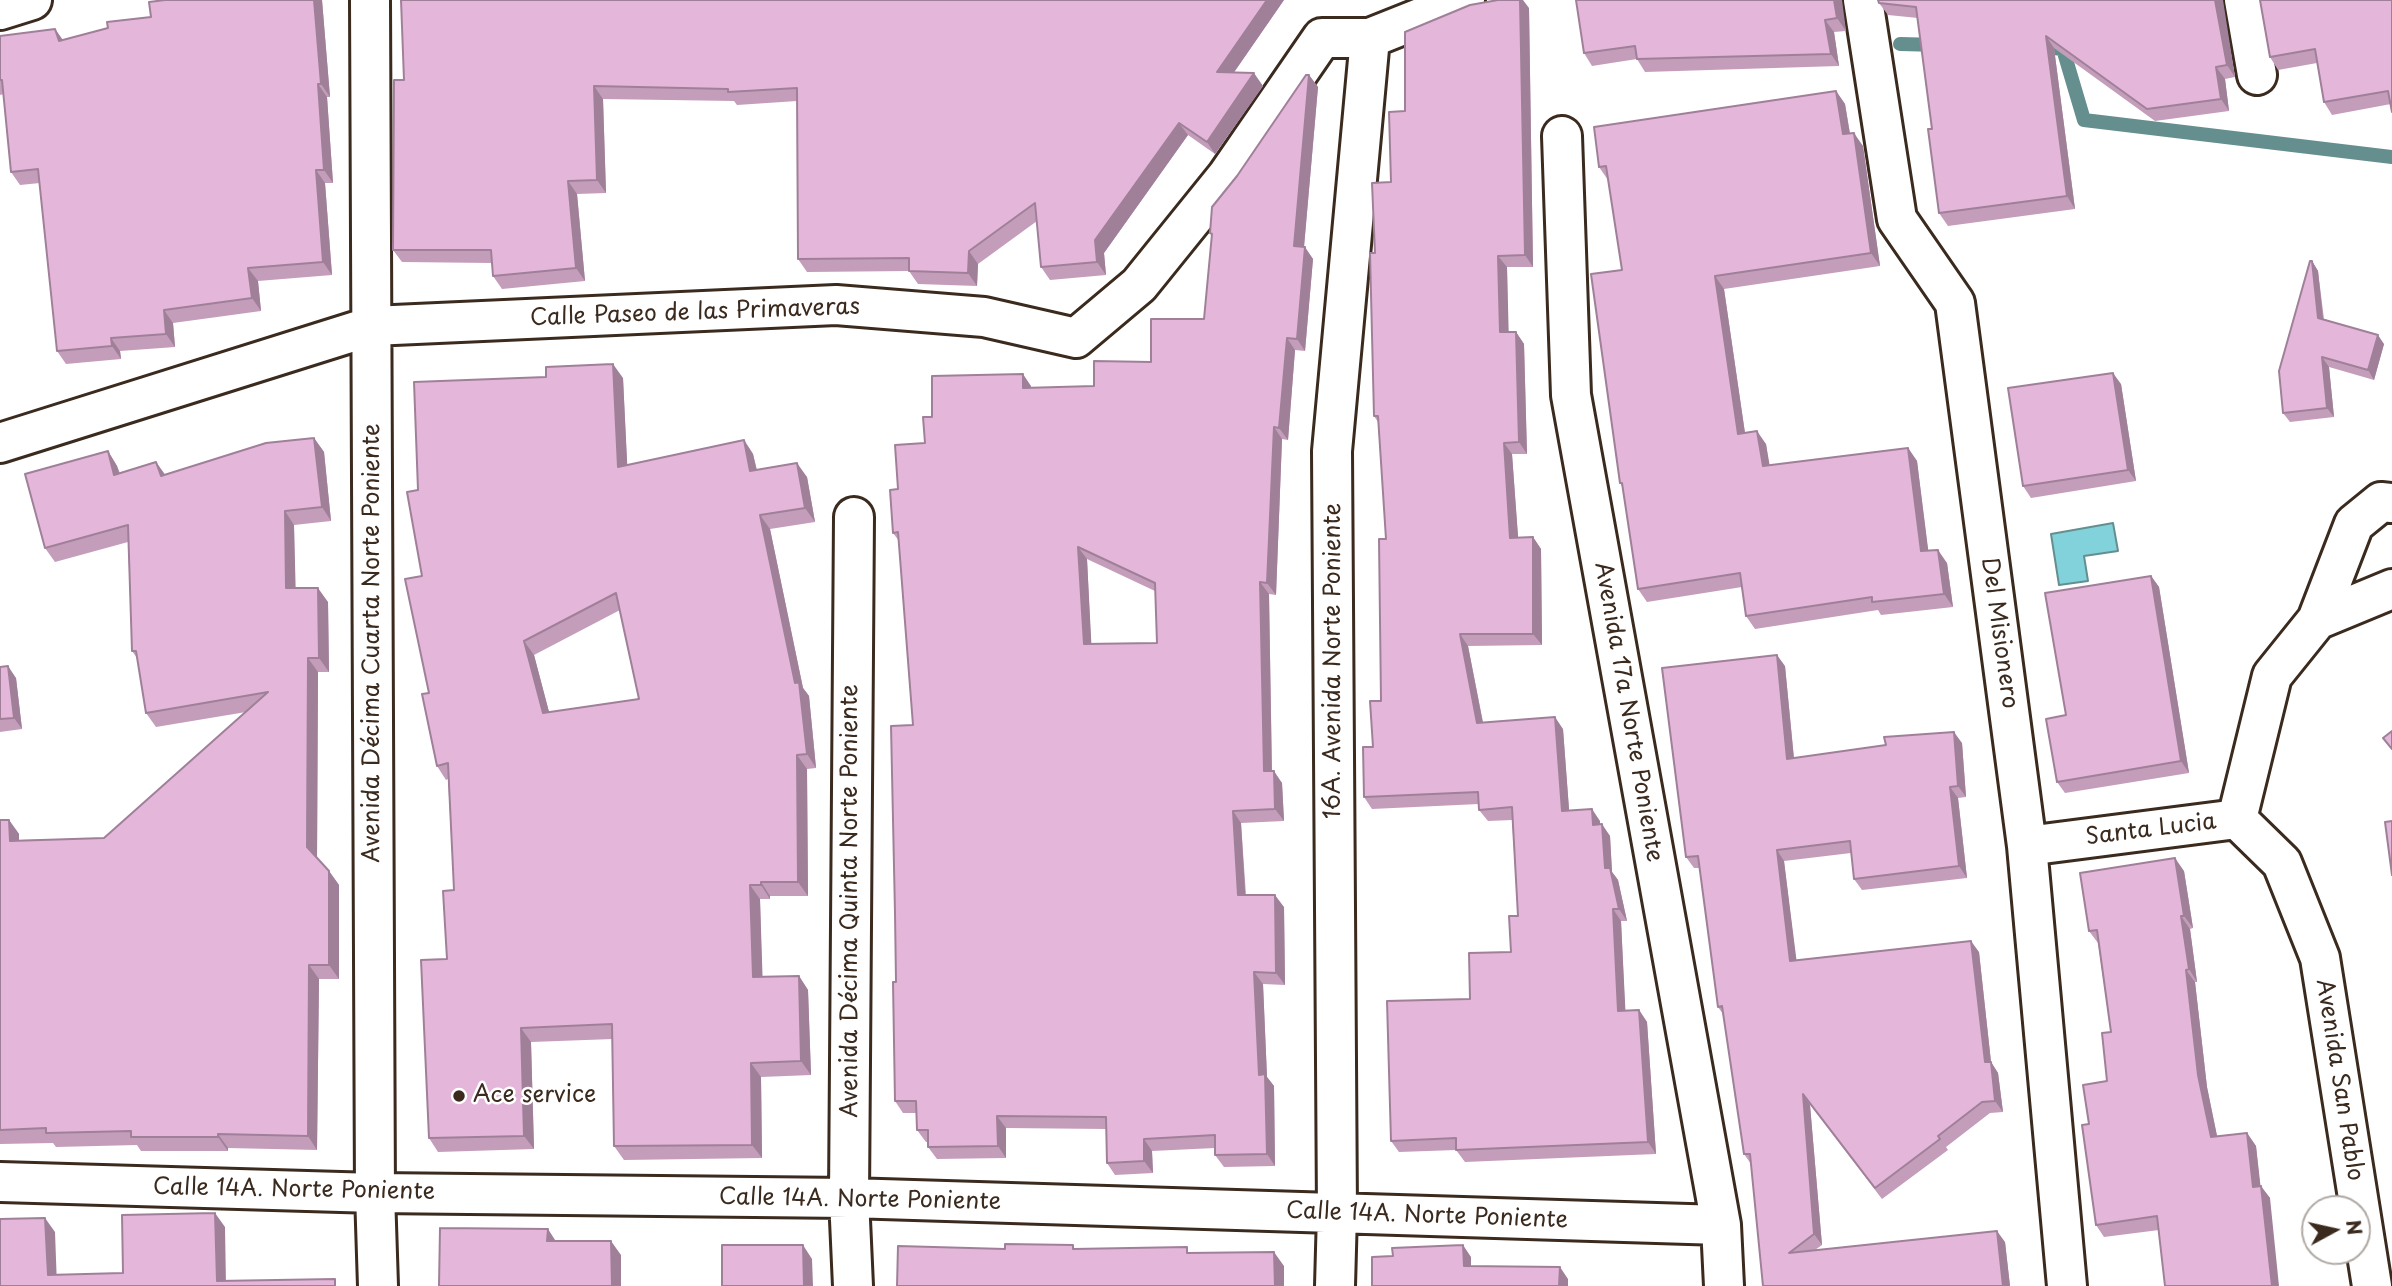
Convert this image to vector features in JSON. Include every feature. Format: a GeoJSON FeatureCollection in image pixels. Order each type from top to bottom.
{"type":"FeatureCollection","features":[{"type":"Feature","properties":{"kind":"street"},"geometry":{"type":"LineString","coordinates":[[0,10],[32,0]]}},
{"type":"Feature","properties":{"kind":"street","name":"Avenida Décima Cuarta Norte Poniente"},"geometry":{"type":"LineString","coordinates":[[370,0],[375,1193],[378,1286]]}},
{"type":"Feature","properties":{"kind":"street","name":"Calle Paseo de las Primaveras"},"geometry":{"type":"LineString","coordinates":[[0,443],[372,326],[836,305],[984,317],[1076,338],[1139,285],[1227,176],[1322,38],[1370,38],[1465,0]]}},
{"type":"Feature","properties":{"kind":"street","name":"Del Misionero"},"geometry":{"type":"LineString","coordinates":[[1863,0],[1897,219],[1955,303],[2027,846],[2067,1286]]}},
{"type":"Feature","properties":{"kind":"street"},"geometry":{"type":"LineString","coordinates":[[2244,0],[2258,75]]}},
{"type":"Feature","properties":{"kind":"street","name":"16A. Avenida Norte Poniente"},"geometry":{"type":"LineString","coordinates":[[1335,1286],[1337,1213],[1332,451],[1370,38]]}},
{"type":"Feature","properties":{"kind":"street","name":"Avenida 17a Norte Poniente"},"geometry":{"type":"LineString","coordinates":[[1562,136],[1571,395],[1721,1225],[1724,1286]]}},
{"type":"Feature","properties":{"kind":"street"},"geometry":{"type":"LineString","coordinates":[[2237,819],[2272,676],[2317,620],[2354,524],[2381,502],[2392,503]]}},
{"type":"Feature","properties":{"kind":"street","name":"Avenida Décima Quinta Norte Poniente"},"geometry":{"type":"LineString","coordinates":[[853,1286],[849,1198],[854,517]]}},
{"type":"Feature","properties":{"kind":"street"},"geometry":{"type":"LineString","coordinates":[[2317,620],[2392,589]]}},
{"type":"Feature","properties":{"kind":"street","name":"Santa Lucia"},"geometry":{"type":"LineString","coordinates":[[2027,846],[2237,819],[2281,863],[2320,958]]}},
{"type":"Feature","properties":{"kind":"street","name":"Avenida San Pablo"},"geometry":{"type":"LineString","coordinates":[[2320,958],[2372,1286]]}},
{"type":"Feature","properties":{"kind":"street","name":"Calle 14A. Norte Poniente"},"geometry":{"type":"LineString","coordinates":[[0,1182],[375,1193],[849,1198],[1721,1225]]}},
{"type":"Feature","properties":{"kind":"water"},"geometry":{"type":"Polygon","coordinates":[[[2113,523],[2118,551],[2084,556],[2088,581],[2059,585],[2051,534],[2113,523]]]}},
{"type":"Feature","properties":{"kind":"building"},"geometry":{"type":"Polygon","coordinates":[[[314,0],[324,170],[316,170],[323,262],[248,268],[252,298],[164,310],[166,334],[111,338],[112,346],[57,351],[38,169],[11,172],[0,80],[0,36],[55,29],[59,41],[108,28],[107,22],[151,17],[149,2],[314,0]]]}},
{"type":"Feature","properties":{"kind":"building"},"geometry":{"type":"Polygon","coordinates":[[[401,0],[1267,0],[1217,72],[1254,73],[1207,142],[1179,123],[1095,240],[1097,262],[1041,267],[1035,203],[969,251],[968,273],[909,271],[909,258],[798,259],[797,88],[728,92],[728,89],[594,86],[597,180],[568,181],[576,268],[493,276],[491,250],[393,250],[394,80],[404,80],[401,0]]]}},
{"type":"Feature","properties":{"kind":"building"},"geometry":{"type":"Polygon","coordinates":[[[1498,0],[1520,0],[1525,255],[1498,256],[1500,332],[1516,332],[1519,442],[1504,443],[1510,538],[1533,537],[1533,634],[1460,634],[1477,723],[1555,717],[1562,811],[1592,809],[1593,825],[1602,824],[1605,868],[1610,868],[1619,909],[1613,909],[1618,1011],[1639,1010],[1648,1142],[1456,1150],[1456,1138],[1391,1141],[1387,1001],[1470,999],[1469,953],[1511,952],[1509,916],[1518,916],[1512,807],[1479,810],[1478,792],[1364,797],[1363,747],[1373,747],[1370,701],[1381,701],[1379,539],[1386,539],[1378,416],[1374,416],[1370,253],[1375,253],[1372,183],[1391,182],[1389,112],[1405,111],[1405,32],[1470,5],[1498,0]]]}},
{"type":"Feature","properties":{"kind":"building"},"geometry":{"type":"Polygon","coordinates":[[[1576,0],[1834,0],[1837,18],[1825,20],[1831,54],[1637,59],[1635,46],[1584,53],[1576,0]]]}},
{"type":"Feature","properties":{"kind":"building"},"geometry":{"type":"Polygon","coordinates":[[[1878,0],[2215,0],[2227,65],[2216,67],[2221,99],[2147,109],[2046,36],[2067,196],[1939,213],[1928,129],[1932,129],[1916,7],[1879,3],[1878,0]]]}},
{"type":"Feature","properties":{"kind":"building"},"geometry":{"type":"Polygon","coordinates":[[[2260,0],[2392,0],[2392,112],[2388,91],[2324,102],[2315,49],[2270,57],[2260,0]]]}},
{"type":"Feature","properties":{"kind":"building"},"geometry":{"type":"Polygon","coordinates":[[[1306,75],[1309,75],[1294,246],[1305,247],[1297,339],[1287,338],[1279,428],[1274,427],[1267,583],[1260,582],[1264,771],[1274,771],[1275,809],[1233,811],[1238,895],[1275,895],[1276,973],[1254,972],[1259,1075],[1265,1074],[1267,1154],[1215,1155],[1215,1135],[1144,1139],[1144,1161],[1107,1163],[1106,1117],[997,1116],[998,1146],[928,1147],[928,1130],[917,1130],[916,1101],[895,1101],[893,982],[896,982],[891,726],[913,725],[898,532],[893,533],[890,490],[898,489],[895,445],[925,443],[923,417],[932,417],[932,376],[1023,374],[1023,388],[1094,386],[1094,361],[1151,362],[1151,319],[1204,319],[1212,207],[1237,176],[1306,75]],[[1078,547],[1084,644],[1157,643],[1155,583],[1078,547]]]}},
{"type":"Feature","properties":{"kind":"building"},"geometry":{"type":"Polygon","coordinates":[[[1836,91],[1843,134],[1854,133],[1871,253],[1715,276],[1738,434],[1757,431],[1763,466],[1908,448],[1921,551],[1938,550],[1944,594],[1872,602],[1872,597],[1746,616],[1740,573],[1638,589],[1620,483],[1591,274],[1622,270],[1606,166],[1599,167],[1594,127],[1836,91]]]}},
{"type":"Feature","properties":{"kind":"building"},"geometry":{"type":"Polygon","coordinates":[[[2310,261],[2318,318],[2378,335],[2368,370],[2322,357],[2327,408],[2283,413],[2279,371],[2310,261]]]}},
{"type":"Feature","properties":{"kind":"building"},"geometry":{"type":"Polygon","coordinates":[[[613,364],[618,467],[744,440],[750,471],[797,463],[805,508],[760,515],[795,683],[799,682],[807,754],[797,755],[798,882],[761,882],[761,885],[750,885],[753,977],[799,976],[801,1061],[751,1063],[752,1145],[614,1146],[612,1024],[521,1028],[524,1136],[429,1138],[421,960],[447,959],[443,891],[454,890],[448,763],[437,766],[422,694],[429,693],[405,579],[422,576],[407,492],[418,490],[414,382],[546,377],[546,367],[613,364]],[[616,593],[524,641],[543,713],[639,699],[616,593]]]}},
{"type":"Feature","properties":{"kind":"building"},"geometry":{"type":"Polygon","coordinates":[[[2113,373],[2128,470],[2023,486],[2008,388],[2113,373]]]}},
{"type":"Feature","properties":{"kind":"building"},"geometry":{"type":"Polygon","coordinates":[[[314,438],[322,507],[285,511],[286,588],[318,588],[319,658],[308,658],[307,847],[329,871],[329,965],[309,965],[308,1136],[218,1134],[218,1137],[131,1137],[131,1131],[46,1133],[46,1128],[0,1130],[0,820],[9,820],[10,841],[104,838],[268,692],[146,713],[136,651],[132,651],[128,525],[45,548],[25,474],[108,451],[114,475],[156,462],[161,476],[266,443],[314,438]]]}},
{"type":"Feature","properties":{"kind":"building"},"geometry":{"type":"Polygon","coordinates":[[[2151,576],[2181,761],[2057,782],[2046,719],[2066,715],[2045,593],[2151,576]]]}},
{"type":"Feature","properties":{"kind":"building"},"geometry":{"type":"Polygon","coordinates":[[[1777,655],[1787,759],[1886,745],[1884,737],[1954,732],[1958,786],[1950,787],[1959,866],[1854,879],[1850,841],[1777,850],[1790,961],[1971,941],[1985,1062],[1991,1062],[1995,1101],[1982,1102],[1938,1136],[1940,1139],[1875,1188],[1803,1094],[1814,1234],[1789,1253],[1997,1231],[2003,1286],[1763,1286],[1750,1154],[1744,1154],[1722,1006],[1718,1007],[1698,856],[1686,857],[1662,668],[1777,655]]]}},
{"type":"Feature","properties":{"kind":"building"},"geometry":{"type":"Polygon","coordinates":[[[8,666],[14,718],[0,719],[0,667],[8,666]]]}},
{"type":"Feature","properties":{"kind":"building"},"geometry":{"type":"Polygon","coordinates":[[[2392,731],[2392,749],[2383,738],[2392,731]]]}},
{"type":"Feature","properties":{"kind":"building"},"geometry":{"type":"Polygon","coordinates":[[[2392,821],[2392,875],[2385,822],[2392,821]]]}},
{"type":"Feature","properties":{"kind":"building"},"geometry":{"type":"Polygon","coordinates":[[[2175,858],[2184,916],[2181,916],[2189,969],[2186,970],[2198,1075],[2211,1137],[2247,1133],[2253,1187],[2261,1186],[2272,1286],[2165,1286],[2157,1216],[2096,1225],[2082,1125],[2089,1124],[2083,1085],[2107,1081],[2102,1033],[2111,1032],[2097,930],[2089,931],[2080,873],[2175,858]]]}},
{"type":"Feature","properties":{"kind":"building"},"geometry":{"type":"Polygon","coordinates":[[[215,1213],[217,1281],[335,1279],[335,1286],[0,1286],[0,1219],[45,1218],[48,1275],[123,1273],[122,1215],[215,1213]]]}},
{"type":"Feature","properties":{"kind":"building"},"geometry":{"type":"Polygon","coordinates":[[[440,1228],[548,1229],[547,1241],[611,1241],[612,1286],[439,1286],[440,1228]]]}},
{"type":"Feature","properties":{"kind":"building"},"geometry":{"type":"Polygon","coordinates":[[[1005,1244],[1073,1245],[1073,1249],[1187,1247],[1187,1253],[1274,1252],[1275,1286],[897,1286],[898,1246],[1005,1249],[1005,1244]]]}},
{"type":"Feature","properties":{"kind":"building"},"geometry":{"type":"Polygon","coordinates":[[[722,1245],[803,1245],[804,1286],[722,1286],[722,1245]]]}},
{"type":"Feature","properties":{"kind":"building"},"geometry":{"type":"Polygon","coordinates":[[[1463,1245],[1464,1266],[1560,1267],[1559,1286],[1372,1286],[1372,1257],[1393,1256],[1392,1248],[1463,1245]]]}},
{"type":"Feature","properties":{"kind":"waterway"},"geometry":{"type":"LineString","coordinates":[[1900,44],[1939,45]]}},
{"type":"Feature","properties":{"kind":"waterway"},"geometry":{"type":"LineString","coordinates":[[2053,48],[2063,49],[2084,120],[2392,157]]}},
{"type":"Feature","properties":{"kind":"place","name":"Ace service"},"geometry":{"type":"Point","coordinates":[459,1096]}}]}
